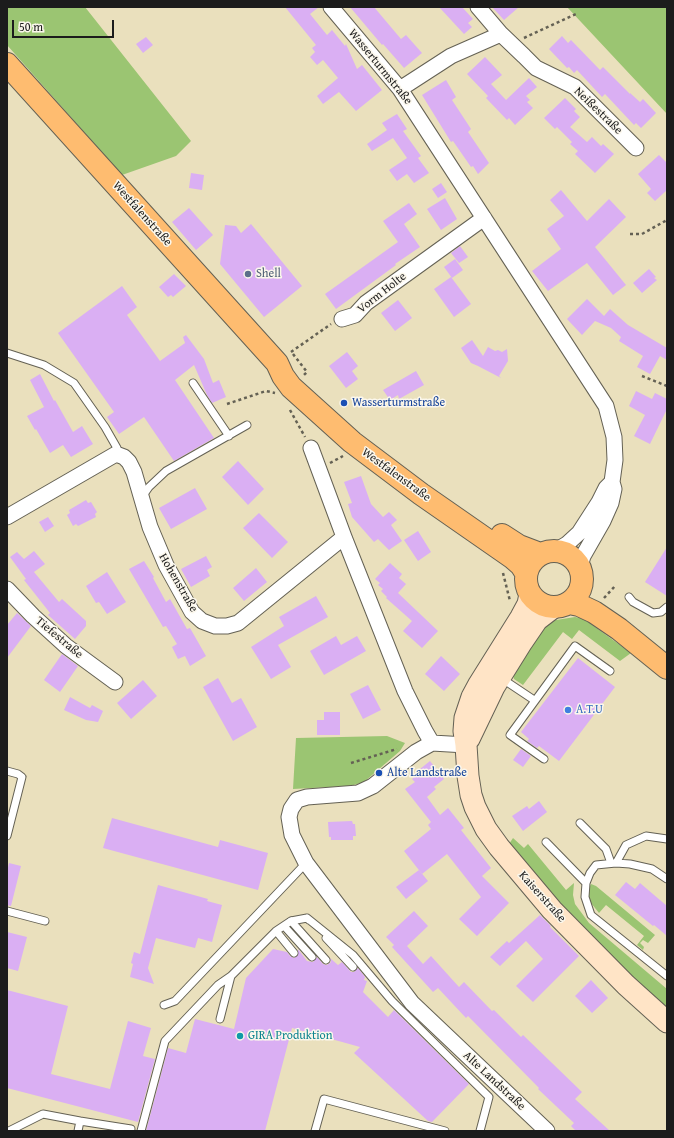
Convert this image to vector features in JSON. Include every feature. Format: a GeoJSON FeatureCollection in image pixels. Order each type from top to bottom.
{"type":"FeatureCollection","features":[{"type":"Feature","properties":{"kind":"main road","name":"Westfalenstraße"},"geometry":{"type":"LineString","coordinates":[[7,64],[277,363],[283,376],[291,387],[352,442],[421,494],[513,558],[521,565],[528,583]]}},
{"type":"Feature","properties":{"kind":"main road","name":"Westfalenstraße"},"geometry":{"type":"LineString","coordinates":[[277,363],[290,369],[302,378],[337,416],[356,433],[377,448],[519,546],[548,552]]}},
{"type":"Feature","properties":{"kind":"main road"},"geometry":{"type":"LineString","coordinates":[[667,649],[602,600],[581,574],[577,561],[568,554],[548,552],[531,562],[528,583],[535,599],[540,603],[579,605],[594,612],[619,629],[667,668]]}},
{"type":"Feature","properties":{"kind":"main road"},"geometry":{"type":"LineString","coordinates":[[562,605],[577,596],[581,574]]}},
{"type":"Feature","properties":{"kind":"main road","name":"Kaiserstraße"},"geometry":{"type":"LineString","coordinates":[[493,674],[528,604],[528,583]]}},
{"type":"Feature","properties":{"kind":"main road","name":"Kaiserstraße"},"geometry":{"type":"LineString","coordinates":[[562,605],[537,620],[493,674],[472,697],[466,713],[464,731],[468,776],[473,801],[483,824],[499,847],[552,910],[626,985],[667,1022]]}},
{"type":"Feature","properties":{"kind":"street","name":"Wasserturmstraße"},"geometry":{"type":"LineString","coordinates":[[331,7],[400,89],[606,406],[614,437],[615,460],[612,482],[614,489],[603,521],[583,556],[581,574]]}},
{"type":"Feature","properties":{"kind":"street","name":"Neißestraße"},"geometry":{"type":"LineString","coordinates":[[478,7],[506,39],[536,68],[576,87],[636,148]]}},
{"type":"Feature","properties":{"kind":"street"},"geometry":{"type":"LineString","coordinates":[[400,89],[451,56],[506,39]]}},
{"type":"Feature","properties":{"kind":"street","name":"Vorm Holte"},"geometry":{"type":"LineString","coordinates":[[342,320],[355,314],[366,303],[484,218]]}},
{"type":"Feature","properties":{"kind":"street"},"geometry":{"type":"LineString","coordinates":[[311,448],[344,537],[405,691],[425,731],[432,743],[466,745]]}},
{"type":"Feature","properties":{"kind":"street"},"geometry":{"type":"LineString","coordinates":[[7,517],[116,454]]}},
{"type":"Feature","properties":{"kind":"street","name":"Hohenstraße"},"geometry":{"type":"LineString","coordinates":[[116,454],[124,457],[129,462],[134,472],[150,526],[158,547],[166,565],[192,612],[202,621],[215,626],[227,626],[238,623],[344,537]]}},
{"type":"Feature","properties":{"kind":"street","name":"Wasserturmstraße"},"geometry":{"type":"LineString","coordinates":[[548,552],[567,544],[579,533],[599,502],[606,488],[612,482]]}},
{"type":"Feature","properties":{"kind":"street","name":"Tiefestraße"},"geometry":{"type":"LineString","coordinates":[[7,589],[33,616],[66,646],[115,682]]}},
{"type":"Feature","properties":{"kind":"street","name":"Alte Landstraße"},"geometry":{"type":"LineString","coordinates":[[432,743],[416,752],[373,786],[358,793],[297,800],[291,809],[289,817],[292,835],[306,864],[412,1003],[547,1131]]}},
{"type":"Feature","properties":{"kind":"lane"},"geometry":{"type":"LineString","coordinates":[[7,353],[44,366],[74,383],[105,427],[117,448],[116,454]]}},
{"type":"Feature","properties":{"kind":"lane"},"geometry":{"type":"LineString","coordinates":[[193,383],[229,436]]}},
{"type":"Feature","properties":{"kind":"lane"},"geometry":{"type":"LineString","coordinates":[[142,498],[149,487],[166,471],[247,425]]}},
{"type":"Feature","properties":{"kind":"lane"},"geometry":{"type":"LineString","coordinates":[[629,597],[633,602],[653,612],[660,612],[667,607]]}},
{"type":"Feature","properties":{"kind":"lane"},"geometry":{"type":"LineString","coordinates":[[544,759],[510,735],[534,700],[575,646],[610,671]]}},
{"type":"Feature","properties":{"kind":"lane"},"geometry":{"type":"LineString","coordinates":[[493,674],[534,700]]}},
{"type":"Feature","properties":{"kind":"lane"},"geometry":{"type":"LineString","coordinates":[[7,771],[18,774],[22,777],[7,836]]}},
{"type":"Feature","properties":{"kind":"lane"},"geometry":{"type":"LineString","coordinates":[[580,823],[606,849],[613,863]]}},
{"type":"Feature","properties":{"kind":"lane"},"geometry":{"type":"LineString","coordinates":[[613,863],[626,845],[646,836],[667,838]]}},
{"type":"Feature","properties":{"kind":"lane"},"geometry":{"type":"LineString","coordinates":[[546,842],[586,883]]}},
{"type":"Feature","properties":{"kind":"lane"},"geometry":{"type":"LineString","coordinates":[[667,880],[652,869],[630,864],[613,863],[596,865],[590,873],[586,883],[585,897],[591,915],[667,976]]}},
{"type":"Feature","properties":{"kind":"lane"},"geometry":{"type":"LineString","coordinates":[[164,1005],[175,1001],[306,864]]}},
{"type":"Feature","properties":{"kind":"lane"},"geometry":{"type":"LineString","coordinates":[[7,911],[45,921]]}},
{"type":"Feature","properties":{"kind":"lane"},"geometry":{"type":"LineString","coordinates":[[306,918],[354,967]]}},
{"type":"Feature","properties":{"kind":"lane"},"geometry":{"type":"LineString","coordinates":[[141,1131],[165,1041],[218,985],[231,976],[276,931],[291,921],[306,918],[353,955],[392,1001],[489,1097],[480,1131]]}},
{"type":"Feature","properties":{"kind":"lane"},"geometry":{"type":"LineString","coordinates":[[291,921],[326,960]]}},
{"type":"Feature","properties":{"kind":"lane"},"geometry":{"type":"LineString","coordinates":[[284,926],[312,957]]}},
{"type":"Feature","properties":{"kind":"lane"},"geometry":{"type":"LineString","coordinates":[[276,931],[294,953]]}},
{"type":"Feature","properties":{"kind":"lane"},"geometry":{"type":"LineString","coordinates":[[220,1019],[231,976]]}},
{"type":"Feature","properties":{"kind":"lane"},"geometry":{"type":"LineString","coordinates":[[315,1131],[324,1099],[445,1131]]}},
{"type":"Feature","properties":{"kind":"lane"},"geometry":{"type":"LineString","coordinates":[[10,1131],[43,1114],[131,1129],[130,1131]]}},
{"type":"Feature","properties":{"kind":"lane"},"geometry":{"type":"LineString","coordinates":[[78,1131],[80,1121]]}},
{"type":"Feature","properties":{"kind":"path"},"geometry":{"type":"LineString","coordinates":[[506,39],[578,13]]}},
{"type":"Feature","properties":{"kind":"path"},"geometry":{"type":"LineString","coordinates":[[630,234],[642,234],[667,220]]}},
{"type":"Feature","properties":{"kind":"path"},"geometry":{"type":"LineString","coordinates":[[277,363],[333,322],[342,320]]}},
{"type":"Feature","properties":{"kind":"path"},"geometry":{"type":"LineString","coordinates":[[642,376],[667,386]]}},
{"type":"Feature","properties":{"kind":"path"},"geometry":{"type":"LineString","coordinates":[[606,595],[616,585]]}},
{"type":"Feature","properties":{"kind":"green space"},"geometry":{"type":"Polygon","coordinates":[[[7,7],[85,7],[191,141],[176,156],[122,175],[7,45],[7,7]]]}},
{"type":"Feature","properties":{"kind":"green space"},"geometry":{"type":"Polygon","coordinates":[[[567,7],[667,7],[667,114],[567,7]]]}},
{"type":"Feature","properties":{"kind":"green space"},"geometry":{"type":"Polygon","coordinates":[[[575,617],[584,619],[631,653],[620,661],[579,630],[572,639],[563,632],[523,685],[514,679],[512,672],[541,627],[550,621],[575,617]]]}},
{"type":"Feature","properties":{"kind":"green space"},"geometry":{"type":"Polygon","coordinates":[[[387,736],[405,743],[400,751],[364,782],[350,786],[293,789],[296,738],[387,736]]]}},
{"type":"Feature","properties":{"kind":"green space"},"geometry":{"type":"Polygon","coordinates":[[[513,838],[524,848],[528,844],[566,890],[574,883],[573,895],[575,904],[589,923],[667,989],[667,1012],[642,990],[507,847],[513,838]]]}},
{"type":"Feature","properties":{"kind":"green space"},"geometry":{"type":"Polygon","coordinates":[[[591,884],[596,886],[655,935],[648,943],[643,940],[640,943],[644,947],[643,950],[637,945],[644,936],[606,905],[599,913],[587,898],[587,892],[591,884]]]}},
{"type":"Feature","properties":{"kind":"building"},"geometry":{"type":"Polygon","coordinates":[[[285,7],[319,7],[310,14],[327,35],[332,30],[345,46],[346,44],[357,69],[362,65],[382,90],[356,111],[339,92],[323,104],[317,96],[338,78],[323,60],[317,65],[310,57],[315,52],[312,48],[316,45],[285,7]]]}},
{"type":"Feature","properties":{"kind":"building"},"geometry":{"type":"Polygon","coordinates":[[[350,7],[374,7],[401,39],[406,35],[422,53],[404,68],[383,44],[382,45],[350,7]]]}},
{"type":"Feature","properties":{"kind":"building"},"geometry":{"type":"Polygon","coordinates":[[[439,7],[462,7],[473,19],[468,23],[472,27],[464,34],[439,7]]]}},
{"type":"Feature","properties":{"kind":"building"},"geometry":{"type":"Polygon","coordinates":[[[492,7],[519,7],[504,20],[492,7]]]}},
{"type":"Feature","properties":{"kind":"building"},"geometry":{"type":"Polygon","coordinates":[[[562,36],[568,43],[571,40],[600,70],[603,67],[630,94],[640,102],[643,99],[656,113],[641,128],[636,123],[634,125],[605,94],[602,97],[577,70],[574,73],[569,67],[567,68],[549,49],[562,36]]]}},
{"type":"Feature","properties":{"kind":"building"},"geometry":{"type":"Polygon","coordinates":[[[146,37],[153,45],[143,53],[136,44],[146,37]]]}},
{"type":"Feature","properties":{"kind":"building"},"geometry":{"type":"Polygon","coordinates":[[[485,57],[502,75],[491,84],[506,100],[529,78],[537,87],[526,96],[530,100],[527,102],[533,108],[515,125],[509,118],[507,120],[486,98],[488,96],[467,74],[485,57]]]}},
{"type":"Feature","properties":{"kind":"building"},"geometry":{"type":"Polygon","coordinates":[[[446,80],[456,97],[452,100],[471,129],[468,132],[489,163],[478,174],[473,166],[471,167],[453,141],[451,142],[422,95],[446,80]]]}},
{"type":"Feature","properties":{"kind":"building"},"geometry":{"type":"Polygon","coordinates":[[[565,98],[576,109],[574,111],[580,117],[570,127],[587,142],[592,137],[601,146],[603,144],[614,154],[595,173],[575,154],[578,151],[570,144],[572,142],[557,127],[555,129],[544,118],[565,98]]]}},
{"type":"Feature","properties":{"kind":"building"},"geometry":{"type":"Polygon","coordinates":[[[397,114],[407,129],[403,131],[421,156],[418,158],[429,173],[414,183],[407,174],[397,181],[389,170],[407,158],[393,138],[372,151],[367,144],[387,130],[382,123],[397,114]]]}},
{"type":"Feature","properties":{"kind":"building"},"geometry":{"type":"Polygon","coordinates":[[[659,155],[667,163],[667,190],[655,201],[647,193],[651,189],[638,174],[659,155]]]}},
{"type":"Feature","properties":{"kind":"building"},"geometry":{"type":"Polygon","coordinates":[[[191,173],[204,175],[202,190],[189,188],[191,173]]]}},
{"type":"Feature","properties":{"kind":"building"},"geometry":{"type":"Polygon","coordinates":[[[441,183],[447,192],[438,198],[432,189],[441,183]]]}},
{"type":"Feature","properties":{"kind":"building"},"geometry":{"type":"Polygon","coordinates":[[[561,190],[587,221],[609,199],[626,217],[595,247],[626,285],[613,295],[587,263],[548,291],[532,271],[561,249],[547,229],[564,216],[550,200],[561,190]]]}},
{"type":"Feature","properties":{"kind":"building"},"geometry":{"type":"Polygon","coordinates":[[[445,198],[457,219],[441,230],[427,209],[445,198]]]}},
{"type":"Feature","properties":{"kind":"building"},"geometry":{"type":"Polygon","coordinates":[[[409,203],[417,214],[404,224],[420,247],[336,309],[325,294],[398,242],[383,221],[409,203]]]}},
{"type":"Feature","properties":{"kind":"building"},"geometry":{"type":"Polygon","coordinates":[[[189,208],[213,235],[196,250],[172,222],[189,208]]]}},
{"type":"Feature","properties":{"kind":"building","name":"Shell"},"geometry":{"type":"Polygon","coordinates":[[[251,224],[302,286],[264,317],[220,264],[225,225],[236,226],[241,233],[251,224]]]}},
{"type":"Feature","properties":{"kind":"building"},"geometry":{"type":"Polygon","coordinates":[[[460,246],[468,257],[459,263],[451,253],[460,246]]]}},
{"type":"Feature","properties":{"kind":"building"},"geometry":{"type":"Polygon","coordinates":[[[455,259],[463,270],[452,278],[444,267],[455,259]]]}},
{"type":"Feature","properties":{"kind":"building"},"geometry":{"type":"Polygon","coordinates":[[[649,269],[656,277],[654,278],[657,280],[642,293],[633,283],[649,269]]]}},
{"type":"Feature","properties":{"kind":"building"},"geometry":{"type":"Polygon","coordinates":[[[174,274],[186,286],[173,297],[171,295],[168,297],[159,287],[174,274]]]}},
{"type":"Feature","properties":{"kind":"building"},"geometry":{"type":"Polygon","coordinates":[[[451,277],[471,304],[454,317],[434,289],[451,277]]]}},
{"type":"Feature","properties":{"kind":"building"},"geometry":{"type":"Polygon","coordinates":[[[122,286],[137,307],[127,315],[160,361],[185,343],[183,337],[186,335],[204,359],[213,383],[219,380],[226,397],[212,403],[194,365],[175,380],[214,438],[174,461],[144,417],[119,434],[107,417],[114,412],[58,333],[122,286]]]}},
{"type":"Feature","properties":{"kind":"building"},"geometry":{"type":"Polygon","coordinates":[[[587,299],[604,316],[610,309],[628,325],[667,348],[667,360],[660,356],[650,374],[637,367],[643,356],[619,341],[621,337],[611,328],[595,321],[582,335],[567,319],[587,299]]]}},
{"type":"Feature","properties":{"kind":"building"},"geometry":{"type":"Polygon","coordinates":[[[398,300],[412,318],[395,331],[381,313],[398,300]]]}},
{"type":"Feature","properties":{"kind":"building"},"geometry":{"type":"Polygon","coordinates":[[[472,340],[483,356],[488,347],[495,351],[498,350],[502,352],[507,349],[508,361],[499,376],[501,378],[471,363],[461,348],[472,340]]]}},
{"type":"Feature","properties":{"kind":"building"},"geometry":{"type":"Polygon","coordinates":[[[347,352],[358,366],[352,371],[358,379],[346,388],[329,366],[347,352]]]}},
{"type":"Feature","properties":{"kind":"building"},"geometry":{"type":"Polygon","coordinates":[[[416,371],[424,385],[399,399],[398,395],[390,400],[383,390],[416,371]]]}},
{"type":"Feature","properties":{"kind":"building"},"geometry":{"type":"Polygon","coordinates":[[[40,374],[73,432],[82,426],[93,444],[71,457],[63,445],[50,453],[27,416],[44,407],[30,380],[40,374]]]}},
{"type":"Feature","properties":{"kind":"building"},"geometry":{"type":"Polygon","coordinates":[[[636,391],[652,399],[655,393],[667,399],[667,409],[650,444],[634,436],[645,415],[629,406],[636,391]]]}},
{"type":"Feature","properties":{"kind":"building"},"geometry":{"type":"Polygon","coordinates":[[[238,461],[264,489],[248,505],[222,477],[238,461]]]}},
{"type":"Feature","properties":{"kind":"building"},"geometry":{"type":"Polygon","coordinates":[[[361,476],[371,504],[383,517],[389,512],[397,520],[391,525],[402,541],[389,550],[378,539],[374,542],[352,517],[348,504],[352,503],[344,482],[361,476]]]}},
{"type":"Feature","properties":{"kind":"building"},"geometry":{"type":"Polygon","coordinates":[[[195,488],[207,509],[171,529],[159,508],[195,488]]]}},
{"type":"Feature","properties":{"kind":"building"},"geometry":{"type":"Polygon","coordinates":[[[86,500],[88,503],[91,502],[97,512],[95,514],[96,517],[78,526],[76,524],[73,526],[67,515],[70,513],[69,510],[86,500]]]}},
{"type":"Feature","properties":{"kind":"building"},"geometry":{"type":"Polygon","coordinates":[[[259,513],[288,542],[272,558],[243,528],[259,513]]]}},
{"type":"Feature","properties":{"kind":"building"},"geometry":{"type":"Polygon","coordinates":[[[48,517],[54,526],[45,532],[39,522],[48,517]]]}},
{"type":"Feature","properties":{"kind":"building"},"geometry":{"type":"Polygon","coordinates":[[[418,531],[431,552],[418,561],[404,540],[418,531]]]}},
{"type":"Feature","properties":{"kind":"building"},"geometry":{"type":"Polygon","coordinates":[[[667,547],[667,596],[645,582],[667,547]]]}},
{"type":"Feature","properties":{"kind":"building"},"geometry":{"type":"Polygon","coordinates":[[[34,551],[45,564],[34,572],[59,602],[62,599],[86,621],[86,626],[75,639],[48,615],[50,613],[24,580],[26,579],[10,557],[17,552],[24,559],[34,551]]]}},
{"type":"Feature","properties":{"kind":"building"},"geometry":{"type":"Polygon","coordinates":[[[206,556],[212,567],[207,570],[210,576],[191,587],[181,569],[206,556]]]}},
{"type":"Feature","properties":{"kind":"building"},"geometry":{"type":"Polygon","coordinates":[[[144,561],[154,577],[153,578],[166,602],[170,599],[187,629],[190,628],[206,656],[190,666],[185,656],[178,659],[172,647],[177,644],[166,626],[163,627],[129,569],[144,561]]]}},
{"type":"Feature","properties":{"kind":"building"},"geometry":{"type":"Polygon","coordinates":[[[390,563],[402,574],[399,578],[406,584],[398,593],[438,631],[422,648],[403,631],[412,621],[386,598],[387,597],[381,591],[383,589],[378,585],[380,583],[375,579],[390,563]]]}},
{"type":"Feature","properties":{"kind":"building"},"geometry":{"type":"Polygon","coordinates":[[[256,568],[267,582],[244,601],[233,588],[256,568]]]}},
{"type":"Feature","properties":{"kind":"building"},"geometry":{"type":"Polygon","coordinates":[[[107,572],[126,602],[107,614],[99,602],[96,603],[86,586],[107,572]]]}},
{"type":"Feature","properties":{"kind":"building"},"geometry":{"type":"Polygon","coordinates":[[[316,596],[328,617],[278,645],[291,667],[271,679],[251,647],[284,626],[279,617],[316,596]]]}},
{"type":"Feature","properties":{"kind":"building"},"geometry":{"type":"Polygon","coordinates":[[[17,613],[31,626],[7,658],[7,625],[17,613]]]}},
{"type":"Feature","properties":{"kind":"building"},"geometry":{"type":"Polygon","coordinates":[[[336,636],[341,645],[357,636],[366,651],[324,675],[310,651],[336,636]]]}},
{"type":"Feature","properties":{"kind":"building"},"geometry":{"type":"Polygon","coordinates":[[[62,654],[78,666],[60,692],[44,680],[62,654]]]}},
{"type":"Feature","properties":{"kind":"building"},"geometry":{"type":"Polygon","coordinates":[[[441,656],[460,674],[444,691],[425,674],[441,656]]]}},
{"type":"Feature","properties":{"kind":"building","name":"A.T.U"},"geometry":{"type":"Polygon","coordinates":[[[578,658],[615,687],[559,761],[539,746],[537,748],[527,741],[529,739],[521,732],[578,658]]]}},
{"type":"Feature","properties":{"kind":"building"},"geometry":{"type":"Polygon","coordinates":[[[218,678],[232,703],[241,698],[257,727],[233,741],[203,687],[218,678]]]}},
{"type":"Feature","properties":{"kind":"building"},"geometry":{"type":"Polygon","coordinates":[[[143,680],[157,696],[131,719],[117,703],[143,680]]]}},
{"type":"Feature","properties":{"kind":"building"},"geometry":{"type":"Polygon","coordinates":[[[368,685],[381,710],[363,719],[350,694],[368,685]]]}},
{"type":"Feature","properties":{"kind":"building"},"geometry":{"type":"Polygon","coordinates":[[[70,697],[90,708],[92,705],[103,711],[98,722],[86,720],[64,710],[70,697]]]}},
{"type":"Feature","properties":{"kind":"building"},"geometry":{"type":"Polygon","coordinates":[[[324,712],[340,712],[340,735],[317,735],[317,720],[324,720],[324,712]]]}},
{"type":"Feature","properties":{"kind":"building"},"geometry":{"type":"Polygon","coordinates":[[[521,749],[531,756],[523,767],[513,760],[521,749]]]}},
{"type":"Feature","properties":{"kind":"building"},"geometry":{"type":"Polygon","coordinates":[[[430,761],[444,779],[434,787],[436,789],[427,797],[440,815],[448,808],[464,828],[461,830],[491,868],[482,876],[509,903],[477,936],[459,919],[481,897],[447,854],[422,874],[404,851],[431,829],[428,825],[431,822],[405,789],[415,782],[412,779],[422,771],[420,769],[430,761]]]}},
{"type":"Feature","properties":{"kind":"building"},"geometry":{"type":"Polygon","coordinates":[[[539,801],[547,812],[523,831],[512,816],[527,806],[529,809],[539,801]]]}},
{"type":"Feature","properties":{"kind":"building"},"geometry":{"type":"Polygon","coordinates":[[[112,818],[218,847],[220,840],[268,853],[258,890],[103,848],[112,818]]]}},
{"type":"Feature","properties":{"kind":"building"},"geometry":{"type":"Polygon","coordinates":[[[352,821],[353,824],[355,824],[356,836],[353,836],[353,840],[331,840],[331,837],[329,837],[328,822],[352,821]]]}},
{"type":"Feature","properties":{"kind":"building"},"geometry":{"type":"Polygon","coordinates":[[[9,863],[21,866],[11,906],[7,905],[7,872],[9,863]]]}},
{"type":"Feature","properties":{"kind":"building"},"geometry":{"type":"Polygon","coordinates":[[[419,870],[428,881],[406,899],[396,887],[419,870]]]}},
{"type":"Feature","properties":{"kind":"building"},"geometry":{"type":"Polygon","coordinates":[[[626,882],[635,889],[640,883],[667,906],[667,936],[615,895],[626,882]]]}},
{"type":"Feature","properties":{"kind":"building"},"geometry":{"type":"Polygon","coordinates":[[[158,885],[208,899],[207,901],[222,905],[212,942],[198,938],[195,948],[156,938],[148,968],[154,984],[130,977],[133,964],[131,963],[134,952],[140,954],[158,885]]]}},
{"type":"Feature","properties":{"kind":"building"},"geometry":{"type":"Polygon","coordinates":[[[414,911],[428,926],[407,946],[423,964],[431,956],[459,987],[464,982],[492,1011],[494,1010],[521,1037],[523,1035],[582,1092],[575,1099],[610,1131],[576,1131],[571,1126],[574,1123],[538,1089],[539,1088],[468,1016],[466,1018],[438,988],[433,992],[392,947],[394,945],[386,937],[414,911]]]}},
{"type":"Feature","properties":{"kind":"building"},"geometry":{"type":"Polygon","coordinates":[[[540,915],[579,956],[533,1002],[516,986],[543,959],[526,941],[500,966],[490,957],[507,941],[509,943],[540,915]]]}},
{"type":"Feature","properties":{"kind":"building"},"geometry":{"type":"Polygon","coordinates":[[[7,932],[27,937],[18,971],[7,968],[7,932]]]}},
{"type":"Feature","properties":{"kind":"building","name":"GIRA Produktion"},"geometry":{"type":"Polygon","coordinates":[[[273,949],[287,952],[294,958],[298,955],[298,949],[307,961],[313,962],[317,957],[323,964],[327,965],[331,962],[330,958],[338,965],[342,962],[351,972],[354,972],[358,968],[365,977],[364,980],[367,981],[363,992],[388,1017],[394,1010],[469,1084],[432,1122],[428,1121],[354,1053],[360,1047],[292,1028],[265,1131],[146,1131],[168,1048],[186,1053],[195,1019],[234,1029],[246,978],[273,949]]]}},
{"type":"Feature","properties":{"kind":"building"},"geometry":{"type":"Polygon","coordinates":[[[591,980],[608,998],[592,1013],[575,996],[591,980]]]}},
{"type":"Feature","properties":{"kind":"building"},"geometry":{"type":"Polygon","coordinates":[[[7,990],[68,1006],[51,1074],[110,1089],[128,1021],[151,1028],[143,1056],[155,1059],[138,1122],[7,1088],[7,990]]]}},
{"type":"Feature","properties":{"kind":"place","name":"Shell"},"geometry":{"type":"Point","coordinates":[248,274]}},
{"type":"Feature","properties":{"kind":"place","name":"Wasserturmstraße"},"geometry":{"type":"Point","coordinates":[344,403]}},
{"type":"Feature","properties":{"kind":"place","name":"A.T.U"},"geometry":{"type":"Point","coordinates":[568,710]}},
{"type":"Feature","properties":{"kind":"place","name":"Alte Landstraße"},"geometry":{"type":"Point","coordinates":[379,773]}},
{"type":"Feature","properties":{"kind":"place","name":"GIRA Produktion"},"geometry":{"type":"Point","coordinates":[240,1036]}}]}
